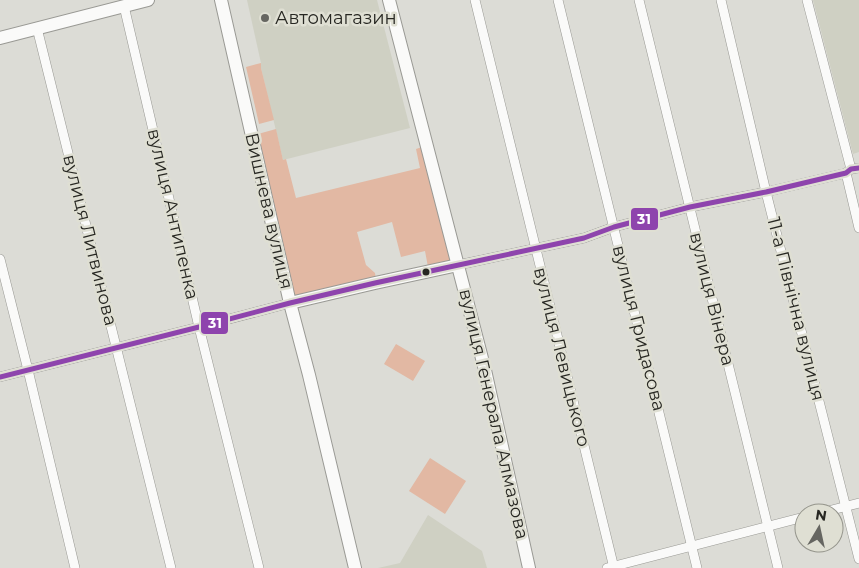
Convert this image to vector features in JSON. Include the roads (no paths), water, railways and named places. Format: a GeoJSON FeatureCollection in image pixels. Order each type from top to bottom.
{"type":"FeatureCollection","features":[{"type":"Feature","properties":{"kind":"street"},"geometry":{"type":"LineString","coordinates":[[0,38],[148,0]]}},
{"type":"Feature","properties":{"kind":"street","name":"Вишнева вулиця"},"geometry":{"type":"LineString","coordinates":[[221,0],[290,303],[355,568]]}},
{"type":"Feature","properties":{"kind":"street","name":"вулиця Генерала Алмазова"},"geometry":{"type":"LineString","coordinates":[[389,0],[486,370],[529,568]]}},
{"type":"Feature","properties":{"kind":"street","name":"вулиця Левицького"},"geometry":{"type":"LineString","coordinates":[[475,0],[612,567]]}},
{"type":"Feature","properties":{"kind":"street","name":"вулиця Гридасова"},"geometry":{"type":"LineString","coordinates":[[558,0],[697,568]]}},
{"type":"Feature","properties":{"kind":"street","name":"вулиця Вінера"},"geometry":{"type":"LineString","coordinates":[[639,0],[778,568]]}},
{"type":"Feature","properties":{"kind":"street","name":"11-а Північна вулиця"},"geometry":{"type":"LineString","coordinates":[[721,0],[766,192],[859,559]]}},
{"type":"Feature","properties":{"kind":"street"},"geometry":{"type":"LineString","coordinates":[[807,0],[852,170],[859,228]]}},
{"type":"Feature","properties":{"kind":"street","name":"вулиця Антипенка"},"geometry":{"type":"LineString","coordinates":[[124,6],[259,568]]}},
{"type":"Feature","properties":{"kind":"street","name":"вулиця Литвинова"},"geometry":{"type":"LineString","coordinates":[[37,28],[171,568]]}},
{"type":"Feature","properties":{"kind":"street"},"geometry":{"type":"LineString","coordinates":[[0,377],[290,303],[584,238],[614,227],[690,206],[766,192],[852,170]]}},
{"type":"Feature","properties":{"kind":"street"},"geometry":{"type":"LineString","coordinates":[[0,259],[75,568]]}},
{"type":"Feature","properties":{"kind":"street"},"geometry":{"type":"LineString","coordinates":[[846,507],[859,503]]}},
{"type":"Feature","properties":{"kind":"street"},"geometry":{"type":"LineString","coordinates":[[612,567],[794,519]]}},
{"type":"Feature","properties":{"kind":"place","name":"Автомагазин"},"geometry":{"type":"Point","coordinates":[265,18]}}]}
